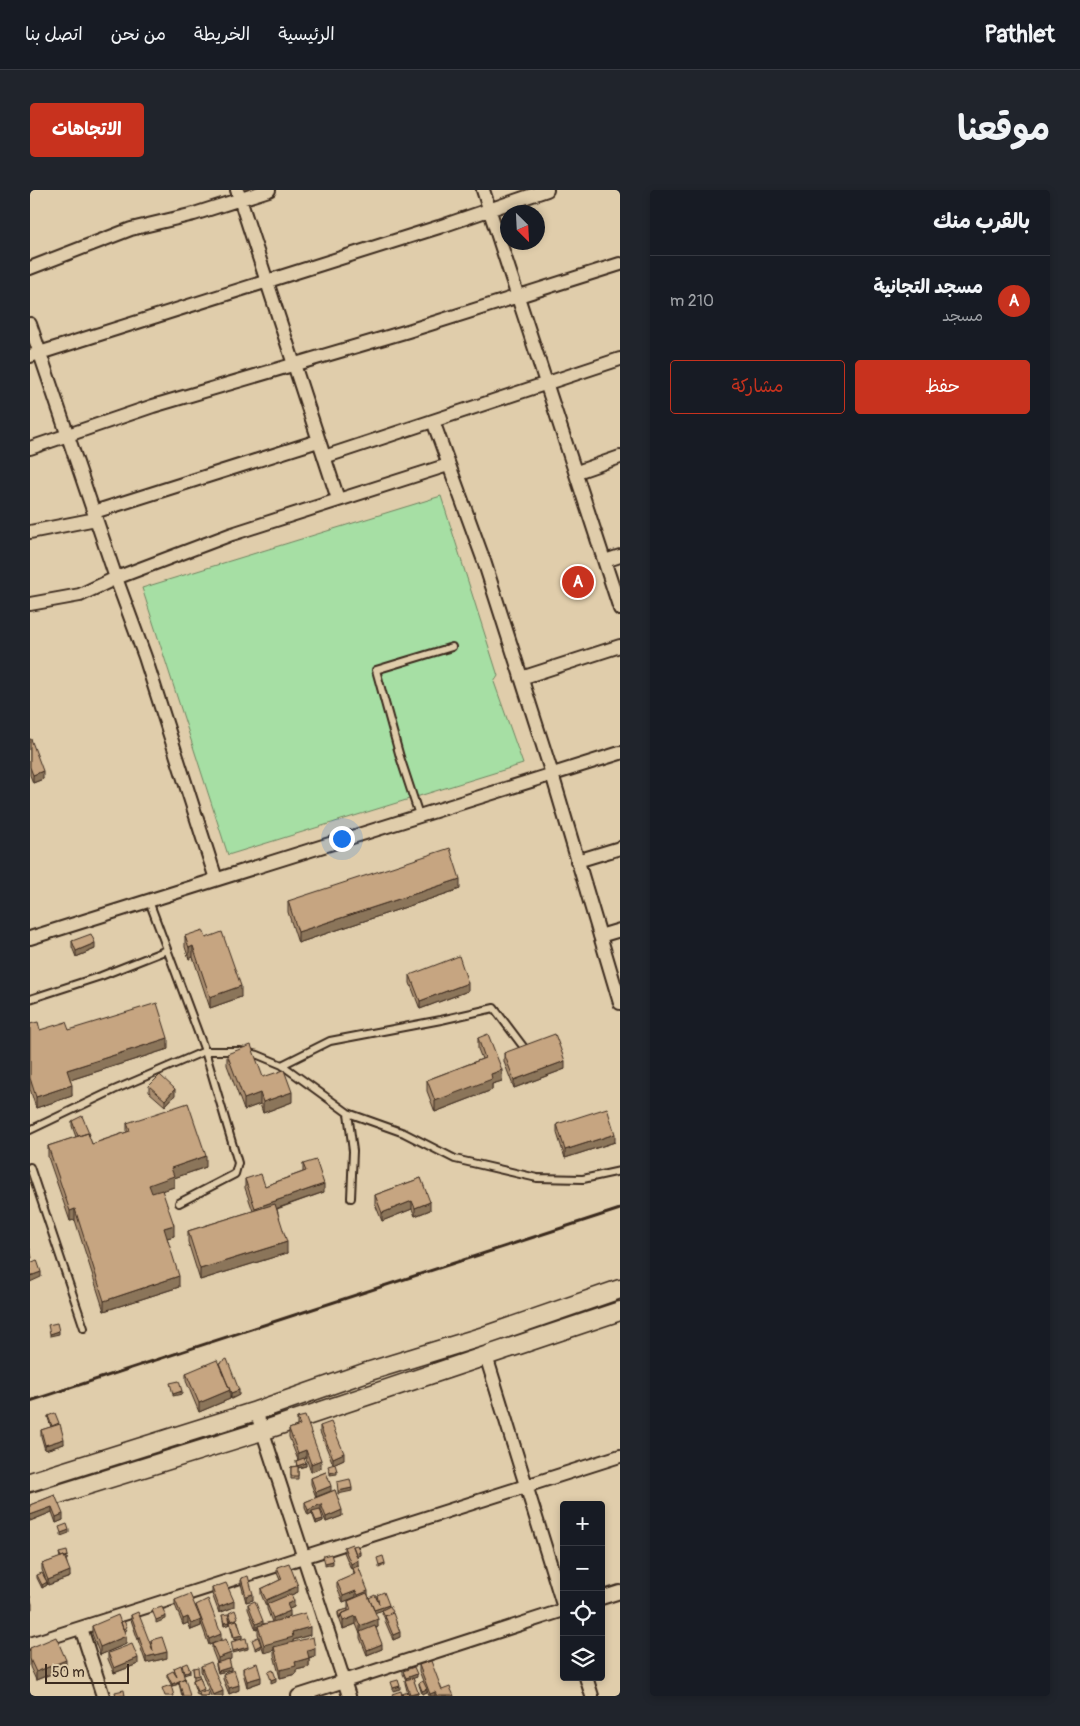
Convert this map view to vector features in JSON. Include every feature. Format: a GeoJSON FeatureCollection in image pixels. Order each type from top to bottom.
{"type":"FeatureCollection","features":[{"type":"Feature","properties":{"kind":"main road"},"geometry":{"type":"LineString","coordinates":[[30,1482],[256,1411],[370,1371],[484,1336],[620,1289]]}},
{"type":"Feature","properties":{"kind":"main road"},"geometry":{"type":"LineString","coordinates":[[30,1503],[262,1431],[620,1311]]}},
{"type":"Feature","properties":{"kind":"street"},"geometry":{"type":"LineString","coordinates":[[30,268],[131,229],[194,214],[238,195],[269,190]]}},
{"type":"Feature","properties":{"kind":"street"},"geometry":{"type":"LineString","coordinates":[[483,190],[577,472],[620,609]]}},
{"type":"Feature","properties":{"kind":"street"},"geometry":{"type":"LineString","coordinates":[[35,355],[439,227],[547,190]]}},
{"type":"Feature","properties":{"kind":"street"},"geometry":{"type":"LineString","coordinates":[[238,195],[338,499]]}},
{"type":"Feature","properties":{"kind":"street"},"geometry":{"type":"LineString","coordinates":[[30,448],[70,436],[153,406],[518,297],[620,264]]}},
{"type":"Feature","properties":{"kind":"street"},"geometry":{"type":"LineString","coordinates":[[30,324],[35,355],[70,436],[116,578],[146,657],[216,879]]}},
{"type":"Feature","properties":{"kind":"street"},"geometry":{"type":"LineString","coordinates":[[324,457],[620,359]]}},
{"type":"Feature","properties":{"kind":"street"},"geometry":{"type":"LineString","coordinates":[[433,421],[484,561],[552,774],[620,1003]]}},
{"type":"Feature","properties":{"kind":"street"},"geometry":{"type":"LineString","coordinates":[[30,532],[95,516],[318,441]]}},
{"type":"Feature","properties":{"kind":"street"},"geometry":{"type":"LineString","coordinates":[[577,472],[620,457]]}},
{"type":"Feature","properties":{"kind":"street"},"geometry":{"type":"LineString","coordinates":[[30,604],[80,595],[116,578],[232,534],[448,465]]}},
{"type":"Feature","properties":{"kind":"street"},"geometry":{"type":"LineString","coordinates":[[605,561],[620,556]]}},
{"type":"Feature","properties":{"kind":"street"},"geometry":{"type":"LineString","coordinates":[[521,678],[620,646]]}},
{"type":"Feature","properties":{"kind":"street"},"geometry":{"type":"LineString","coordinates":[[30,938],[620,753]]}},
{"type":"Feature","properties":{"kind":"street"},"geometry":{"type":"LineString","coordinates":[[577,861],[620,848]]}},
{"type":"Feature","properties":{"kind":"street"},"geometry":{"type":"LineString","coordinates":[[600,936],[620,930]]}},
{"type":"Feature","properties":{"kind":"street"},"geometry":{"type":"LineString","coordinates":[[486,1356],[560,1596]]}},
{"type":"Feature","properties":{"kind":"street"},"geometry":{"type":"LineString","coordinates":[[256,1411],[349,1696]]}},
{"type":"Feature","properties":{"kind":"street"},"geometry":{"type":"LineString","coordinates":[[30,1644],[620,1456]]}},
{"type":"Feature","properties":{"kind":"street"},"geometry":{"type":"LineString","coordinates":[[605,1597],[620,1592]]}},
{"type":"Feature","properties":{"kind":"street"},"geometry":{"type":"LineString","coordinates":[[298,1696],[560,1610]]}},
{"type":"Feature","properties":{"kind":"street"},"geometry":{"type":"LineString","coordinates":[[81,1628],[103,1696]]}},
{"type":"Feature","properties":{"kind":"street"},"geometry":{"type":"LineString","coordinates":[[587,1681],[592,1696]]}},
{"type":"Feature","properties":{"kind":"lane"},"geometry":{"type":"LineString","coordinates":[[419,815],[400,757],[376,670],[452,647]]}},
{"type":"Feature","properties":{"kind":"lane"},"geometry":{"type":"LineString","coordinates":[[149,901],[206,1051],[238,1163],[238,1169],[235,1174],[179,1203]]}},
{"type":"Feature","properties":{"kind":"lane"},"geometry":{"type":"LineString","coordinates":[[30,999],[101,976],[167,950]]}},
{"type":"Feature","properties":{"kind":"lane"},"geometry":{"type":"LineString","coordinates":[[282,1065],[330,1041],[494,1008],[525,1048]]}},
{"type":"Feature","properties":{"kind":"lane"},"geometry":{"type":"LineString","coordinates":[[30,1130],[114,1090],[206,1051],[241,1051],[258,1055],[282,1065],[348,1113],[404,1133],[455,1160],[537,1178],[583,1179],[620,1171]]}},
{"type":"Feature","properties":{"kind":"lane"},"geometry":{"type":"LineString","coordinates":[[348,1113],[353,1151],[351,1198]]}},
{"type":"Feature","properties":{"kind":"lane"},"geometry":{"type":"LineString","coordinates":[[30,1167],[84,1328]]}},
{"type":"Feature","properties":{"kind":"green space"},"geometry":{"type":"Polygon","coordinates":[[[441,496],[498,676],[494,682],[523,764],[228,855],[142,588],[441,496]]]}},
{"type":"Feature","properties":{"kind":"building"},"geometry":{"type":"Polygon","coordinates":[[[30,739],[43,771],[33,775],[30,767],[30,739]]]}},
{"type":"Feature","properties":{"kind":"building"},"geometry":{"type":"Polygon","coordinates":[[[450,848],[460,879],[298,932],[288,901],[450,848]]]}},
{"type":"Feature","properties":{"kind":"building"},"geometry":{"type":"Polygon","coordinates":[[[203,930],[206,938],[222,932],[241,986],[210,997],[193,946],[189,948],[185,936],[203,930]]]}},
{"type":"Feature","properties":{"kind":"building"},"geometry":{"type":"Polygon","coordinates":[[[91,934],[95,943],[76,951],[72,941],[91,934]]]}},
{"type":"Feature","properties":{"kind":"building"},"geometry":{"type":"Polygon","coordinates":[[[459,956],[468,983],[420,1001],[410,975],[459,956]]]}},
{"type":"Feature","properties":{"kind":"building"},"geometry":{"type":"Polygon","coordinates":[[[157,1003],[168,1038],[67,1070],[72,1085],[36,1097],[30,1078],[30,1024],[38,1022],[40,1030],[66,1022],[69,1030],[157,1003]]]}},
{"type":"Feature","properties":{"kind":"building"},"geometry":{"type":"Polygon","coordinates":[[[488,1034],[502,1070],[491,1074],[492,1079],[435,1101],[427,1080],[485,1058],[478,1038],[488,1034]]]}},
{"type":"Feature","properties":{"kind":"building"},"geometry":{"type":"Polygon","coordinates":[[[555,1034],[565,1061],[514,1080],[504,1053],[555,1034]]]}},
{"type":"Feature","properties":{"kind":"building"},"geometry":{"type":"Polygon","coordinates":[[[251,1045],[263,1077],[284,1070],[292,1092],[263,1102],[260,1093],[244,1099],[227,1054],[251,1045]]]}},
{"type":"Feature","properties":{"kind":"building"},"geometry":{"type":"Polygon","coordinates":[[[160,1075],[175,1089],[165,1100],[149,1086],[160,1075]]]}},
{"type":"Feature","properties":{"kind":"building"},"geometry":{"type":"Polygon","coordinates":[[[188,1103],[206,1156],[171,1168],[174,1176],[149,1185],[152,1193],[162,1190],[174,1225],[164,1228],[179,1276],[104,1301],[75,1209],[70,1211],[48,1146],[88,1133],[92,1144],[130,1131],[127,1123],[188,1103]]]}},
{"type":"Feature","properties":{"kind":"building"},"geometry":{"type":"Polygon","coordinates":[[[607,1108],[615,1134],[565,1150],[557,1124],[607,1108]]]}},
{"type":"Feature","properties":{"kind":"building"},"geometry":{"type":"Polygon","coordinates":[[[82,1116],[90,1135],[89,1136],[88,1133],[78,1136],[72,1121],[82,1116]]]}},
{"type":"Feature","properties":{"kind":"building"},"geometry":{"type":"Polygon","coordinates":[[[316,1160],[324,1184],[255,1208],[245,1179],[261,1174],[265,1186],[306,1171],[303,1164],[316,1160]]]}},
{"type":"Feature","properties":{"kind":"building"},"geometry":{"type":"Polygon","coordinates":[[[421,1178],[430,1202],[415,1208],[412,1201],[382,1213],[375,1195],[421,1178]]]}},
{"type":"Feature","properties":{"kind":"building"},"geometry":{"type":"Polygon","coordinates":[[[275,1204],[287,1242],[200,1269],[188,1231],[275,1204]]]}},
{"type":"Feature","properties":{"kind":"building"},"geometry":{"type":"Polygon","coordinates":[[[37,1260],[41,1272],[30,1276],[30,1263],[37,1260]]]}},
{"type":"Feature","properties":{"kind":"building"},"geometry":{"type":"Polygon","coordinates":[[[57,1323],[59,1331],[50,1334],[48,1325],[57,1323]]]}},
{"type":"Feature","properties":{"kind":"building"},"geometry":{"type":"Polygon","coordinates":[[[227,1359],[239,1390],[231,1393],[219,1363],[227,1359]]]}},
{"type":"Feature","properties":{"kind":"building"},"geometry":{"type":"Polygon","coordinates":[[[217,1360],[230,1390],[199,1403],[186,1373],[217,1360]]]}},
{"type":"Feature","properties":{"kind":"building"},"geometry":{"type":"Polygon","coordinates":[[[179,1381],[182,1391],[173,1394],[170,1383],[179,1381]]]}},
{"type":"Feature","properties":{"kind":"building"},"geometry":{"type":"Polygon","coordinates":[[[55,1413],[59,1423],[52,1426],[48,1416],[55,1413]]]}},
{"type":"Feature","properties":{"kind":"building"},"geometry":{"type":"Polygon","coordinates":[[[305,1416],[321,1460],[311,1464],[306,1450],[298,1453],[289,1429],[300,1425],[297,1418],[305,1416]]]}},
{"type":"Feature","properties":{"kind":"building"},"geometry":{"type":"Polygon","coordinates":[[[331,1422],[344,1453],[333,1458],[320,1426],[331,1422]]]}},
{"type":"Feature","properties":{"kind":"building"},"geometry":{"type":"Polygon","coordinates":[[[60,1424],[64,1439],[45,1445],[41,1430],[60,1424]]]}},
{"type":"Feature","properties":{"kind":"building"},"geometry":{"type":"Polygon","coordinates":[[[304,1458],[306,1463],[297,1466],[296,1461],[304,1458]]]}},
{"type":"Feature","properties":{"kind":"building"},"geometry":{"type":"Polygon","coordinates":[[[335,1464],[337,1471],[330,1473],[328,1466],[335,1464]]]}},
{"type":"Feature","properties":{"kind":"building"},"geometry":{"type":"Polygon","coordinates":[[[298,1466],[298,1476],[291,1476],[291,1467],[298,1466]]]}},
{"type":"Feature","properties":{"kind":"building"},"geometry":{"type":"Polygon","coordinates":[[[326,1472],[331,1486],[316,1492],[311,1478],[326,1472]]]}},
{"type":"Feature","properties":{"kind":"building"},"geometry":{"type":"Polygon","coordinates":[[[350,1479],[352,1488],[338,1491],[337,1482],[350,1479]]]}},
{"type":"Feature","properties":{"kind":"building"},"geometry":{"type":"Polygon","coordinates":[[[335,1490],[342,1510],[326,1517],[321,1504],[308,1510],[305,1502],[335,1490]]]}},
{"type":"Feature","properties":{"kind":"building"},"geometry":{"type":"Polygon","coordinates":[[[55,1495],[63,1514],[56,1517],[52,1507],[30,1515],[30,1505],[55,1495]]]}},
{"type":"Feature","properties":{"kind":"building"},"geometry":{"type":"Polygon","coordinates":[[[320,1509],[323,1519],[316,1521],[312,1511],[320,1509]]]}},
{"type":"Feature","properties":{"kind":"building"},"geometry":{"type":"Polygon","coordinates":[[[67,1524],[69,1530],[61,1533],[59,1527],[67,1524]]]}},
{"type":"Feature","properties":{"kind":"building"},"geometry":{"type":"Polygon","coordinates":[[[352,1544],[358,1560],[351,1564],[344,1547],[352,1544]]]}},
{"type":"Feature","properties":{"kind":"building"},"geometry":{"type":"Polygon","coordinates":[[[357,1545],[360,1552],[356,1554],[353,1546],[357,1545]]]}},
{"type":"Feature","properties":{"kind":"building"},"geometry":{"type":"Polygon","coordinates":[[[67,1551],[68,1556],[61,1557],[59,1553],[67,1551]]]}},
{"type":"Feature","properties":{"kind":"building"},"geometry":{"type":"Polygon","coordinates":[[[331,1554],[333,1561],[325,1563],[323,1556],[331,1554]]]}},
{"type":"Feature","properties":{"kind":"building"},"geometry":{"type":"Polygon","coordinates":[[[64,1556],[70,1571],[48,1580],[42,1564],[64,1556]]]}},
{"type":"Feature","properties":{"kind":"building"},"geometry":{"type":"Polygon","coordinates":[[[383,1556],[385,1563],[379,1565],[377,1558],[383,1556]]]}},
{"type":"Feature","properties":{"kind":"building"},"geometry":{"type":"Polygon","coordinates":[[[289,1563],[298,1586],[266,1600],[261,1589],[282,1579],[277,1567],[289,1563]]]}},
{"type":"Feature","properties":{"kind":"building"},"geometry":{"type":"Polygon","coordinates":[[[358,1566],[368,1591],[358,1595],[356,1591],[343,1596],[337,1582],[355,1574],[353,1568],[358,1566]]]}},
{"type":"Feature","properties":{"kind":"building"},"geometry":{"type":"Polygon","coordinates":[[[42,1573],[47,1582],[42,1585],[37,1575],[42,1573]]]}},
{"type":"Feature","properties":{"kind":"building"},"geometry":{"type":"Polygon","coordinates":[[[248,1576],[253,1594],[246,1596],[241,1578],[248,1576]]]}},
{"type":"Feature","properties":{"kind":"building"},"geometry":{"type":"Polygon","coordinates":[[[226,1583],[234,1601],[219,1607],[212,1588],[226,1583]]]}},
{"type":"Feature","properties":{"kind":"building"},"geometry":{"type":"Polygon","coordinates":[[[384,1592],[389,1605],[374,1610],[369,1598],[375,1595],[379,1604],[377,1595],[384,1592]]]}},
{"type":"Feature","properties":{"kind":"building"},"geometry":{"type":"Polygon","coordinates":[[[367,1593],[378,1619],[360,1626],[356,1616],[343,1621],[341,1614],[351,1610],[348,1601],[367,1593]]]}},
{"type":"Feature","properties":{"kind":"building"},"geometry":{"type":"Polygon","coordinates":[[[190,1594],[201,1620],[191,1624],[188,1617],[183,1619],[175,1600],[190,1594]]]}},
{"type":"Feature","properties":{"kind":"building"},"geometry":{"type":"Polygon","coordinates":[[[291,1594],[294,1601],[287,1604],[290,1611],[273,1618],[267,1604],[291,1594]]]}},
{"type":"Feature","properties":{"kind":"building"},"geometry":{"type":"Polygon","coordinates":[[[208,1599],[221,1634],[209,1639],[196,1605],[208,1599]]]}},
{"type":"Feature","properties":{"kind":"building"},"geometry":{"type":"Polygon","coordinates":[[[255,1601],[263,1621],[256,1624],[248,1604],[255,1601]]]}},
{"type":"Feature","properties":{"kind":"building"},"geometry":{"type":"Polygon","coordinates":[[[390,1606],[393,1612],[385,1616],[382,1610],[390,1606]]]}},
{"type":"Feature","properties":{"kind":"building"},"geometry":{"type":"Polygon","coordinates":[[[162,1607],[166,1616],[156,1620],[152,1610],[162,1607]]]}},
{"type":"Feature","properties":{"kind":"building"},"geometry":{"type":"Polygon","coordinates":[[[348,1609],[348,1611],[341,1614],[340,1619],[338,1612],[348,1609]]]}},
{"type":"Feature","properties":{"kind":"building"},"geometry":{"type":"Polygon","coordinates":[[[235,1610],[238,1618],[232,1621],[229,1613],[235,1610]]]}},
{"type":"Feature","properties":{"kind":"building"},"geometry":{"type":"Polygon","coordinates":[[[138,1612],[153,1651],[151,1640],[162,1637],[167,1652],[146,1657],[131,1615],[138,1612]]]}},
{"type":"Feature","properties":{"kind":"building"},"geometry":{"type":"Polygon","coordinates":[[[305,1613],[310,1627],[292,1632],[293,1637],[264,1645],[258,1626],[305,1613]]]}},
{"type":"Feature","properties":{"kind":"building"},"geometry":{"type":"Polygon","coordinates":[[[393,1613],[400,1632],[393,1635],[385,1616],[393,1613]]]}},
{"type":"Feature","properties":{"kind":"building"},"geometry":{"type":"Polygon","coordinates":[[[228,1614],[230,1622],[224,1623],[222,1615],[228,1614]]]}},
{"type":"Feature","properties":{"kind":"building"},"geometry":{"type":"Polygon","coordinates":[[[118,1615],[126,1636],[100,1647],[92,1626],[118,1615]]]}},
{"type":"Feature","properties":{"kind":"building"},"geometry":{"type":"Polygon","coordinates":[[[237,1620],[242,1635],[234,1637],[230,1622],[237,1620]]]}},
{"type":"Feature","properties":{"kind":"building"},"geometry":{"type":"Polygon","coordinates":[[[124,1621],[127,1627],[123,1629],[121,1622],[124,1621]]]}},
{"type":"Feature","properties":{"kind":"building"},"geometry":{"type":"Polygon","coordinates":[[[375,1626],[382,1644],[367,1650],[360,1632],[375,1626]]]}},
{"type":"Feature","properties":{"kind":"building"},"geometry":{"type":"Polygon","coordinates":[[[56,1637],[66,1660],[36,1672],[30,1659],[30,1648],[56,1637]]]}},
{"type":"Feature","properties":{"kind":"building"},"geometry":{"type":"Polygon","coordinates":[[[258,1637],[261,1645],[255,1648],[252,1640],[258,1637]]]}},
{"type":"Feature","properties":{"kind":"building"},"geometry":{"type":"Polygon","coordinates":[[[313,1637],[315,1648],[307,1650],[309,1658],[295,1662],[296,1666],[280,1670],[274,1647],[313,1637]]]}},
{"type":"Feature","properties":{"kind":"building"},"geometry":{"type":"Polygon","coordinates":[[[246,1638],[248,1647],[233,1651],[231,1642],[246,1638]]]}},
{"type":"Feature","properties":{"kind":"building"},"geometry":{"type":"Polygon","coordinates":[[[226,1639],[231,1653],[218,1658],[212,1644],[226,1639]]]}},
{"type":"Feature","properties":{"kind":"building"},"geometry":{"type":"Polygon","coordinates":[[[132,1644],[138,1658],[114,1668],[108,1653],[132,1644]]]}},
{"type":"Feature","properties":{"kind":"building"},"geometry":{"type":"Polygon","coordinates":[[[229,1659],[231,1667],[218,1671],[216,1663],[229,1659]]]}},
{"type":"Feature","properties":{"kind":"building"},"geometry":{"type":"Polygon","coordinates":[[[431,1661],[442,1690],[450,1687],[454,1696],[437,1696],[435,1692],[430,1694],[419,1665],[431,1661]]]}},
{"type":"Feature","properties":{"kind":"building"},"geometry":{"type":"Polygon","coordinates":[[[211,1662],[223,1691],[213,1695],[201,1666],[211,1662]]]}},
{"type":"Feature","properties":{"kind":"building"},"geometry":{"type":"Polygon","coordinates":[[[187,1663],[190,1670],[184,1673],[182,1665],[187,1663]]]}},
{"type":"Feature","properties":{"kind":"building"},"geometry":{"type":"Polygon","coordinates":[[[257,1663],[261,1677],[247,1681],[243,1668],[257,1663]]]}},
{"type":"Feature","properties":{"kind":"building"},"geometry":{"type":"Polygon","coordinates":[[[181,1665],[185,1678],[172,1684],[167,1674],[173,1671],[177,1677],[174,1668],[181,1665]]]}},
{"type":"Feature","properties":{"kind":"building"},"geometry":{"type":"Polygon","coordinates":[[[198,1667],[199,1675],[194,1676],[193,1668],[198,1667]]]}},
{"type":"Feature","properties":{"kind":"building"},"geometry":{"type":"Polygon","coordinates":[[[414,1667],[417,1674],[406,1678],[403,1671],[414,1667]]]}},
{"type":"Feature","properties":{"kind":"building"},"geometry":{"type":"Polygon","coordinates":[[[234,1670],[239,1685],[229,1688],[223,1674],[234,1670]]]}},
{"type":"Feature","properties":{"kind":"building"},"geometry":{"type":"Polygon","coordinates":[[[273,1670],[276,1678],[271,1680],[268,1672],[273,1670]]]}},
{"type":"Feature","properties":{"kind":"building"},"geometry":{"type":"Polygon","coordinates":[[[200,1677],[204,1689],[197,1692],[193,1680],[200,1677]]]}},
{"type":"Feature","properties":{"kind":"building"},"geometry":{"type":"Polygon","coordinates":[[[185,1678],[190,1696],[183,1696],[179,1681],[185,1678]]]}},
{"type":"Feature","properties":{"kind":"building"},"geometry":{"type":"Polygon","coordinates":[[[413,1678],[418,1692],[410,1694],[405,1680],[413,1678]]]}},
{"type":"Feature","properties":{"kind":"building"},"geometry":{"type":"Polygon","coordinates":[[[398,1680],[400,1686],[393,1688],[391,1682],[398,1680]]]}},
{"type":"Feature","properties":{"kind":"building"},"geometry":{"type":"Polygon","coordinates":[[[423,1681],[427,1689],[422,1691],[419,1683],[423,1681]]]}},
{"type":"Feature","properties":{"kind":"building"},"geometry":{"type":"Polygon","coordinates":[[[171,1685],[174,1696],[165,1696],[162,1688],[171,1685]]]}},
{"type":"Feature","properties":{"kind":"building"},"geometry":{"type":"Polygon","coordinates":[[[124,1690],[125,1696],[116,1696],[115,1692],[124,1690]]]}},
{"type":"Feature","properties":{"kind":"building"},"geometry":{"type":"Polygon","coordinates":[[[207,1690],[209,1695],[200,1696],[199,1693],[207,1690]]]}},
{"type":"Feature","properties":{"kind":"building"},"geometry":{"type":"Polygon","coordinates":[[[401,1691],[402,1696],[393,1696],[392,1694],[401,1691]]]}},
{"type":"Feature","properties":{"kind":"building"},"geometry":{"type":"Polygon","coordinates":[[[408,1692],[409,1696],[403,1696],[402,1694],[408,1692]]]}},
{"type":"Feature","properties":{"kind":"railway"},"geometry":{"type":"LineString","coordinates":[[30,1401],[620,1209]]}},
{"type":"Feature","properties":{"kind":"place","name":"مسجد التجانية"},"geometry":{"type":"Point","coordinates":[578,582]}}]}
